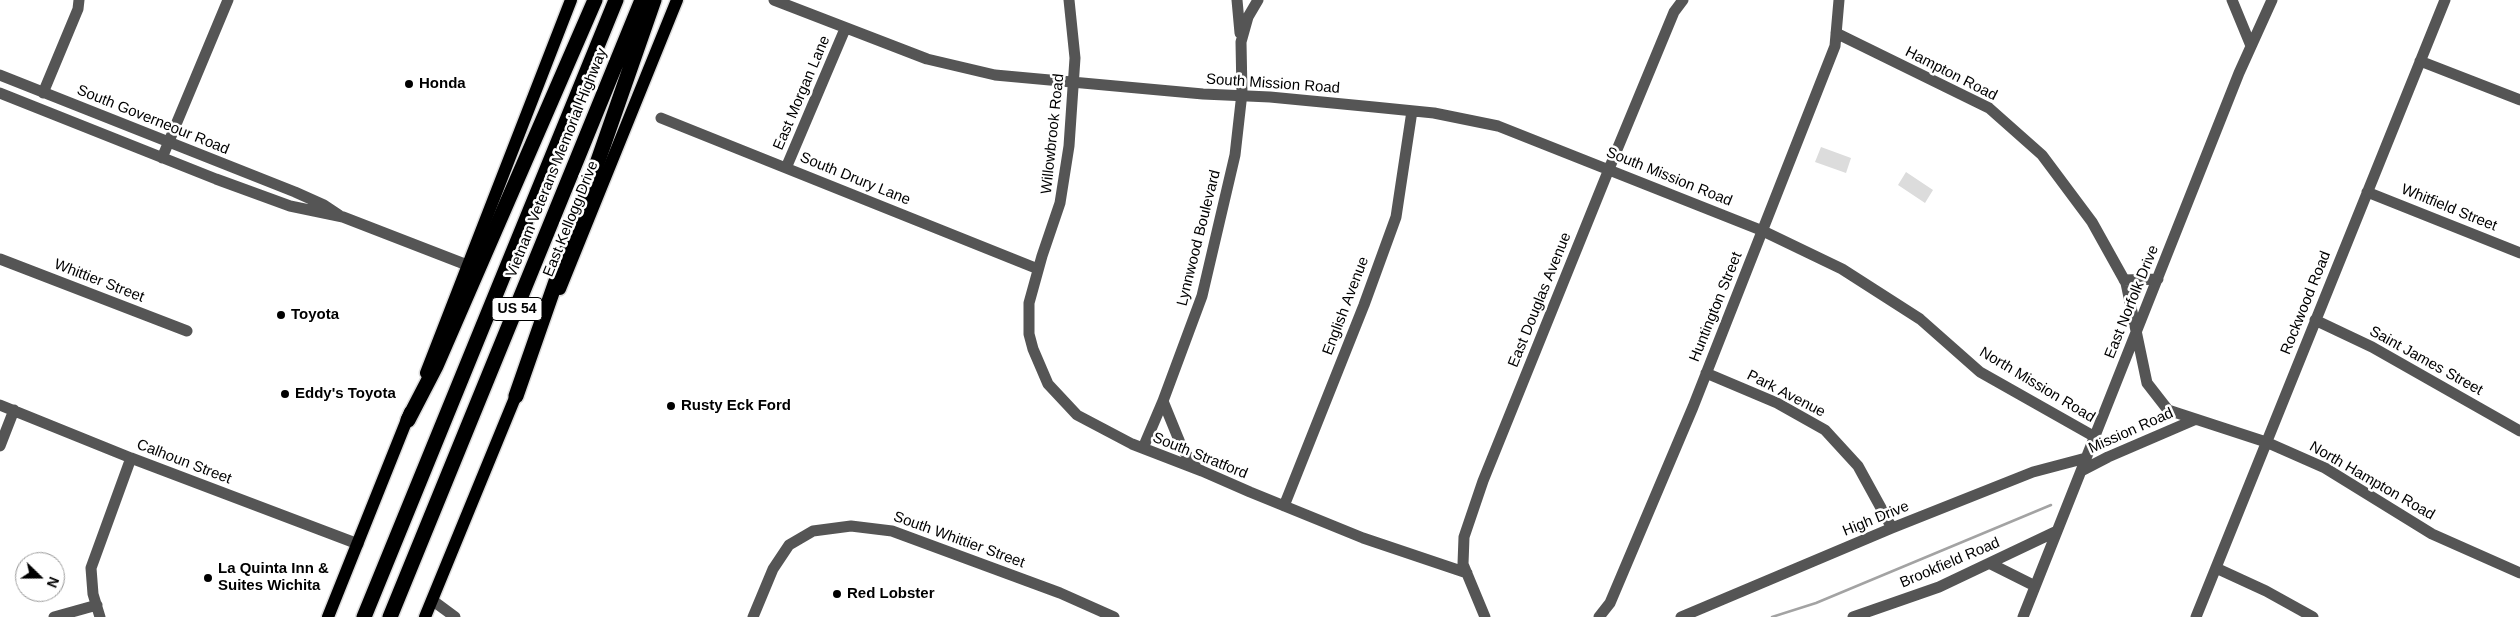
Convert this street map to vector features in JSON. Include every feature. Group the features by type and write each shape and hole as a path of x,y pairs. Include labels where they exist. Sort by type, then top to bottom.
{"highway":[{"path":"408,420 436,366 594,0"},
{"name":"Vietnam Veterans Memorial Highway","path":"364,617 616,0"},
{"name":"Vietnam Veterans Memorial Highway","path":"390,617 642,0"},
{"path":"516,396 654,0"}],"main road":[{"path":"328,617 333,611 571,0"},
{"name":"East Kellogg Drive","path":"425,617 677,0"}],"street":[{"path":"44,93 78,9 79,0"},
{"path":"162,158 228,0"},
{"name":"South Mission Road","path":"774,0 845,29 927,59 985,73 1074,83 1412,111 1498,126 1763,231"},
{"name":"Willowbrook Road","path":"1038,269 1060,204 1070,146 1076,58 1069,0"},
{"path":"1237,0 1240,42"},
{"name":"Lynnwood Boulevard","path":"1143,448 1163,401 1202,296 1235,154 1242,96 1240,42 1248,17 1258,0"},
{"name":"East Douglas Avenue","path":"1485,617 1463,564 1464,537 1483,481 1609,169 1674,12 1683,0"},
{"name":"Huntington Street","path":"1598,617 1610,602 1763,231 1835,46 1839,0"},
{"path":"2232,0 2252,46"},
{"name":"East Norfolk Drive","path":"2022,617 2272,0"},
{"name":"Rockwood Road","path":"2196,617 2444,0"},
{"name":"East Morgan Lane","path":"786,168 845,29"},
{"name":"Hampton Road","path":"1836,33 1988,108 2042,155 2092,222 2124,280"},
{"path":"2420,61 2520,100"},
{"name":"South Governeour Road","path":"0,75 295,192 324,205 343,217"},
{"name":"South Governeour Road","path":"0,93 162,158 290,206 343,217 467,265"},
{"name":"English Avenue","path":"1284,506 1364,305 1396,218 1412,111"},
{"name":"South Drury Lane","path":"661,118 1038,269"},
{"path":"290,206 295,192"},
{"name":"Whitfield Street","path":"2367,192 2520,253"},
{"name":"North Mission Road","path":"1763,231 1842,269 1920,319 1980,372 2095,436"},
{"name":"Whittier Street","path":"0,259 187,331"},
{"name":"South Stratford","path":"1038,269 1029,303 1029,334 1033,349 1048,384 1077,415 1143,448 1202,470 1284,506 1363,538 1467,573"},
{"path":"2124,280 2158,279"},
{"name":"North Hampton Road","path":"2124,280 2147,383 2168,410 2266,442 2324,468 2432,534 2520,573"},
{"name":"Saint James Street","path":"2315,320 2372,347 2520,431"},
{"name":"Park Avenue","path":"1706,373 1776,403 1825,430 1858,466 1892,528"},
{"path":"1163,401 1183,450 1194,465 1202,470"},
{"name":"Calhoun Street","path":"0,405 131,458 358,544"},
{"path":"0,446 14,410"},
{"name":"Mission Road","path":"2081,471 2108,457 2194,420"},
{"path":"100,617 93,594 91,568 131,458"},
{"name":"High Drive","path":"1681,617 1892,528 2033,472 2086,458"},
{"name":"South Whittier Street","path":"753,617 773,569 790,545 813,531 851,526 892,531 1060,593 1114,617"},
{"name":"Brookfield Road","path":"1853,617 1939,587 2057,532"},
{"path":"1991,564 2035,586"},
{"path":"2216,568 2266,591 2313,617"},
{"path":"432,600 455,617"},
{"path":"54,617 97,605"}],"shaded area":[{"path":"1821,147 1851,158 1846,173 1815,162"},
{"path":"1906,172 1933,190 1925,203 1898,185"}],"waterway":[{"path":"1772,617 1816,603 2051,505"}],"place":[{"name":"Honda","path":"409,84"},
{"name":"Toyota","path":"281,315"},
{"name":"Eddy's Toyota","path":"285,394"},
{"name":"Rusty Eck Ford","path":"671,406"},
{"name":"La Quinta Inn & Suites Wichita","path":"208,578"},
{"name":"Red Lobster","path":"837,594"}]}
